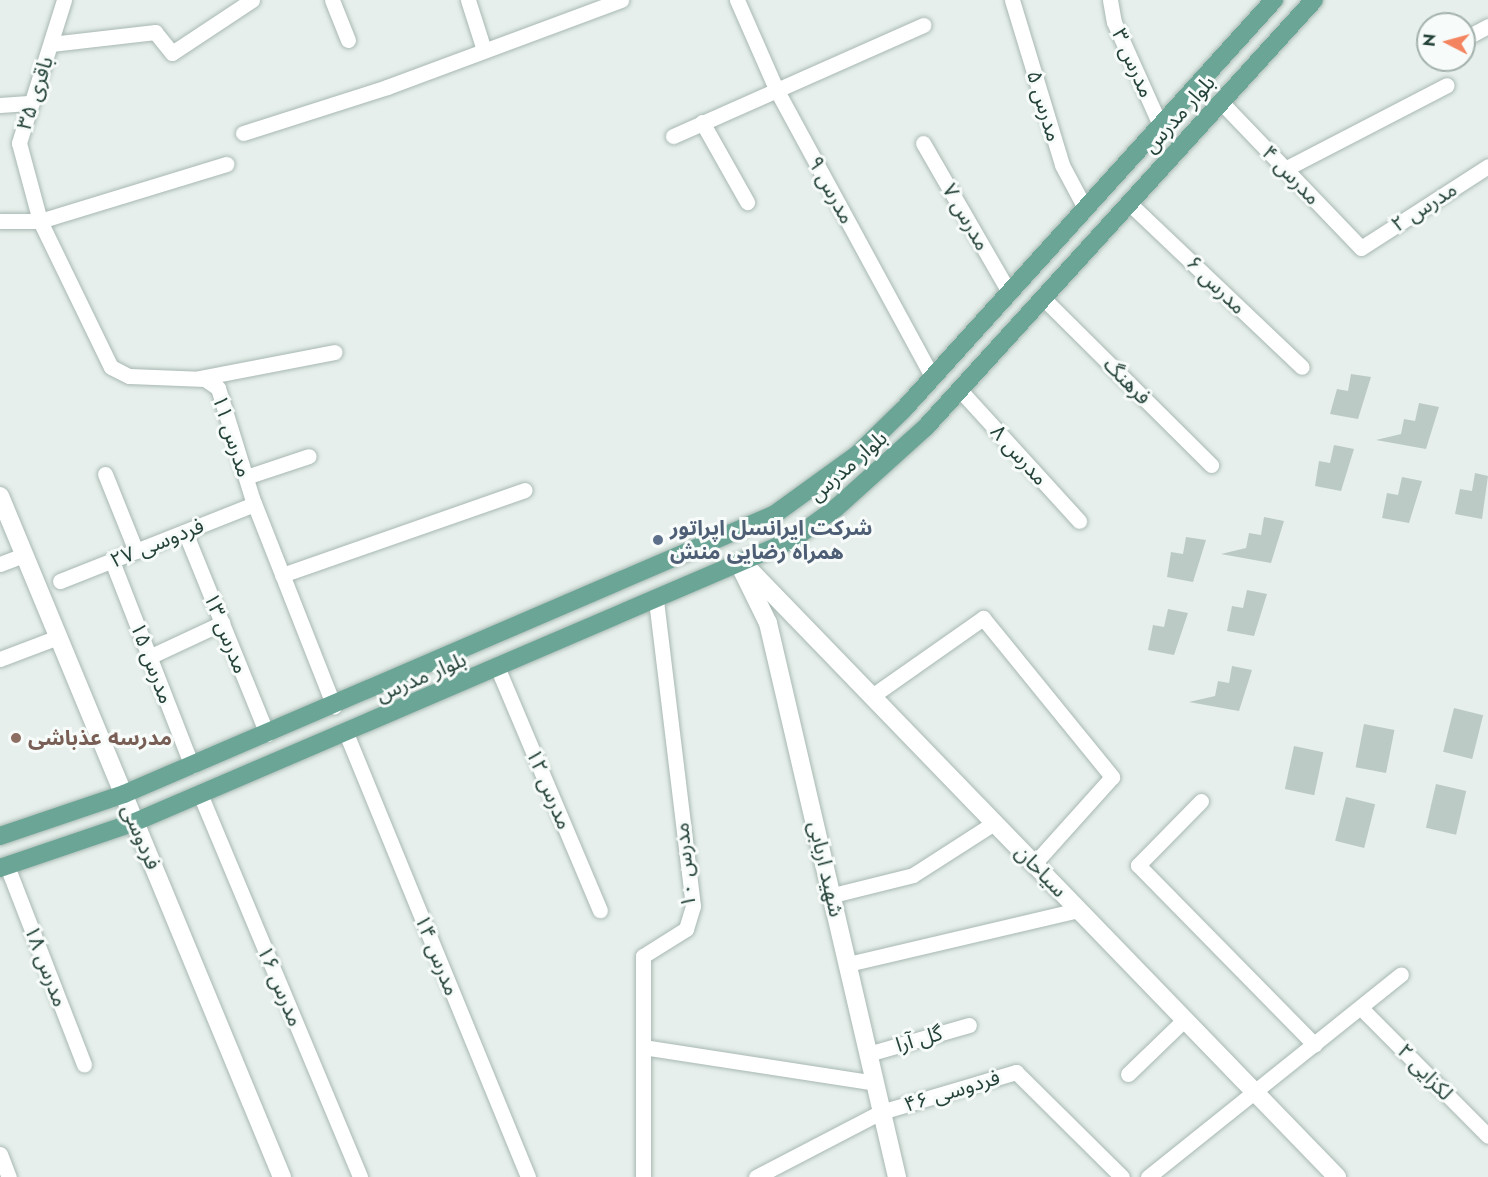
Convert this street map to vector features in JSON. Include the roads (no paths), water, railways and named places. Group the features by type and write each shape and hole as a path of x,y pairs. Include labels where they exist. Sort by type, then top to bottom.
{"main road":[{"name":"بلوار مدرس","path":"0,836 124,794 192,766 775,514 858,454 933,376 1274,0"},
{"path":"1284,0 1300,15"},
{"name":"بلوار مدرس","path":"4,867 135,822 742,565 836,508 960,390 1314,0"}],"street":[{"name":"باقری ۳۵","path":"40,221 19,143 64,0"},
{"path":"51,44 155,32 172,53 252,0"},
{"path":"332,0 348,40"},
{"path":"468,0 484,50"},
{"path":"243,132 484,50 621,0"},
{"name":"مدرس ۹","path":"737,0 776,89 933,376"},
{"name":"مدرس ۵","path":"1012,0 1062,165 1085,208"},
{"name":"مدرس ۳","path":"1110,0 1114,22 1160,125"},
{"path":"673,136 924,25"},
{"path":"1285,169 1448,85"},
{"name":"مدرس ۴","path":"1221,102 1361,248"},
{"path":"0,105 32,103"},
{"path":"702,122 747,202"},
{"name":"مدرس ۷","path":"923,143 1009,292"},
{"path":"0,221 40,221 226,164"},
{"name":"مدرس ۲","path":"1361,248 1488,166"},
{"name":"مدرس ۶","path":"1129,203 1302,367"},
{"name":"مدرس ۱۱","path":"40,221 111,367 129,376 201,378 218,388 254,504 334,706"},
{"name":"فرهنگ","path":"1043,297 1211,465"},
{"path":"201,378 335,352"},
{"name":"مدرس ۸","path":"960,390 1078,521"},
{"path":"246,477 309,456"},
{"path":"105,474 136,551"},
{"path":"282,575 525,490"},
{"name":"فردوسی","path":"0,496 282,1177"},
{"name":"فردوسی ۲۷","path":"60,581 254,504"},
{"name":"مدرس ۱۳","path":"185,532 267,734"},
{"path":"0,564 24,555"},
{"name":"مدرس ۱۵","path":"112,561 192,766"},
{"name":"سیاحان","path":"742,565 777,598 1337,1177"},
{"name":"شهید اربابی","path":"742,565 761,609 832,895 897,1177"},
{"path":"761,609 777,598"},
{"name":"مدرس ۱۰","path":"643,1177 643,956 686,929 693,906 656,602"},
{"path":"872,696 983,618 1112,777 1034,864"},
{"path":"149,657 222,623"},
{"path":"0,659 58,637"},
{"name":"مدرس ۱۲","path":"498,669 600,910"},
{"name":"مدرس ۱۴","path":"346,733 528,1177"},
{"name":"مدرس ۱۶","path":"200,795 360,1177"},
{"path":"1201,801 1138,865 1315,1046"},
{"path":"832,895 913,875 994,823"},
{"name":"مدرس ۱۸","path":"4,867 84,1065"},
{"path":"848,964 1079,910"},
{"path":"1148,1177 1315,1046 1401,974"},
{"name":"لکزایی ۲","path":"1361,1008 1488,1136"},
{"path":"1128,1074 1185,1019"},
{"name":"گل آرا","path":"868,1054 969,1025"},
{"path":"643,1047 874,1083"},
{"name":"فردوسی ۴۶","path":"756,1177 881,1112 1016,1072 1122,1177"},
{"path":"0,1154 9,1177"}],"place":[{"name":"شرکت ایرانسل اپراتور همراه رضایی منش","path":"658,540"},
{"name":"مدرسه عذباشی","path":"16,738"}]}
